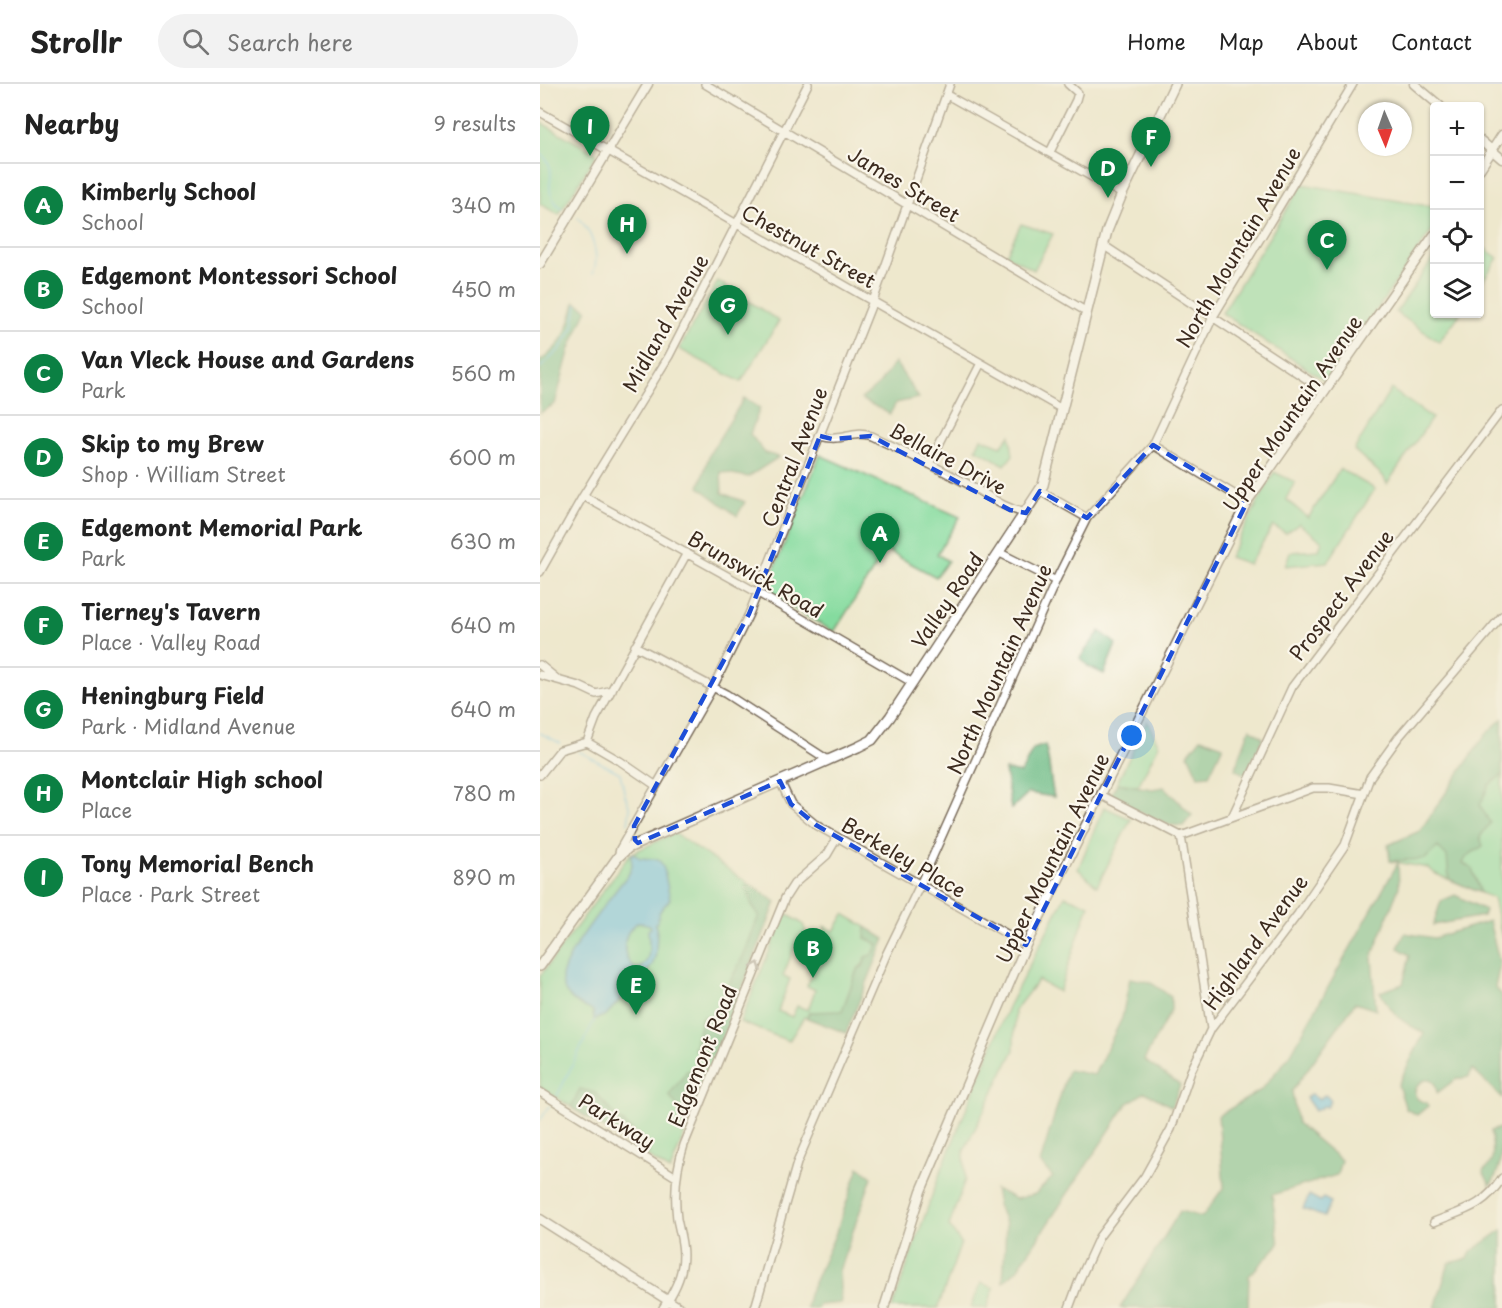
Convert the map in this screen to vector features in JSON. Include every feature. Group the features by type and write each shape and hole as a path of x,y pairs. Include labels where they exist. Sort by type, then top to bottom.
{"main road":[{"name":"Valley Road","path":"540,966 618,857 638,843 872,740 881,730 1040,491 1103,245 1122,194 1175,84"}],"street":[{"path":"540,264 648,84"},
{"name":"James Street","path":"705,84 1087,312"},
{"name":"Midland Avenue","path":"540,572 583,496 669,356 808,84"},
{"name":"Central Avenue","path":"618,857 620,849 655,785 712,687 758,593 873,301 950,84"},
{"path":"1050,152 1078,93 1068,84"},
{"name":"North Mountain Avenue","path":"755,1308 797,1163 886,955 920,885 1056,581 1087,518 1153,445 1213,317 1353,84"},
{"path":"1414,84 1435,102"},
{"path":"947,95 1122,194"},
{"name":"Chestnut Street","path":"540,112 1062,409"},
{"path":"1484,162 1502,135"},
{"path":"1484,144 1502,159"},
{"name":"Upper Mountain Avenue","path":"884,1308 921,1191 1026,945 1246,502 1430,240"},
{"path":"1103,245 1325,391"},
{"path":"929,464 981,363"},
{"name":"Prospect Avenue","path":"1232,816 1292,687 1502,410"},
{"name":"Bellaire Drive","path":"820,436 832,439 861,433 871,436 982,492 1000,505 1026,513"},
{"path":"1153,445 1246,502"},
{"path":"1040,491 1087,518"},
{"name":"Brunswick Road","path":"583,496 758,593 913,684"},
{"path":"587,742 600,711 687,553"},
{"path":"1000,553 1056,581"},
{"name":"Highland Avenue","path":"1069,1308 1099,1237 1115,1212 1145,1176 1171,1129 1191,1071 1211,1029 1298,914 1345,845 1370,777 1398,738 1502,616"},
{"path":"635,646 712,687 828,760"},
{"path":"540,665 556,679"},
{"path":"540,675 586,688 596,694 612,690"},
{"path":"596,694 600,711"},
{"path":"540,774 560,750 587,742 621,761 655,785"},
{"name":"Berkeley Place","path":"780,781 788,800 816,825 1026,945"},
{"path":"1101,795 1181,836 1312,788 1329,788 1364,794"},
{"path":"634,826 633,836 638,843"},
{"path":"1181,836 1211,1029"},
{"name":"Edgemont Road","path":"666,1304 677,1285 682,1265 676,1177 688,1133 785,898 794,884 827,855 837,838"},
{"name":"Parkway","path":"540,1092 676,1177"},
{"path":"1434,1222 1479,1204 1491,1194 1502,1178"},
{"path":"540,1219 666,1304 680,1308"}],"highlighted area":[{"path":"820,436 832,439 871,436 1010,510 1026,513 1040,491 1087,518 1153,445 1247,502 1026,945 816,825 791,804 780,781 638,843 635,840 634,826 749,614"}],"green space":[{"path":"540,122 597,154 559,215 540,204"},
{"path":"1302,184 1430,206 1430,233 1327,382 1222,313"},
{"path":"1021,224 1053,234 1034,270 1006,255"},
{"path":"1484,248 1498,258 1484,279"},
{"path":"1430,263 1430,318 1457,318 1439,342 1396,312"},
{"path":"718,281 779,321 741,382 679,349"},
{"path":"575,302 587,309 570,348 555,404 540,413 540,361 554,349 564,335 571,320"},
{"path":"895,362 919,398 896,403 890,414 861,399 879,384"},
{"path":"1391,389 1432,418 1387,484 1383,476 1354,450"},
{"path":"744,398 760,408 750,434 765,453 779,457 748,477 721,472 722,493 745,502 737,516 699,487 710,453"},
{"path":"1010,435 1013,455 1005,465 976,449 981,438 1001,446"},
{"path":"820,455 960,517 937,554 948,561 936,577 886,550 834,632 765,592"},
{"path":"1340,469 1375,489 1328,562 1285,566 1290,552 1319,550 1322,541 1299,524 1286,533 1273,526 1249,564 1229,557 1274,472 1295,482 1286,499 1308,518"},
{"path":"1100,631 1116,644 1104,674 1089,667 1080,658"},
{"path":"1502,719 1502,938 1493,898 1436,874 1428,868 1390,861 1388,845 1420,831 1486,734"},
{"path":"1502,719 1502,775 1489,785 1480,805 1490,823 1480,837 1483,846 1467,856 1463,863 1472,869 1481,893 1449,879 1447,856 1438,847 1425,859 1390,861 1389,845 1420,831 1486,734"},
{"path":"1147,721 1159,745 1138,786 1117,783"},
{"path":"1250,728 1263,738 1245,775 1235,769"},
{"path":"1201,738 1223,746 1209,775 1198,776 1188,754"},
{"path":"1045,745 1054,797 1028,793 1011,809 1005,770 1021,773 1033,749"},
{"path":"1117,783 1152,789 1164,787 1192,815 1183,826 1169,825 1109,798"},
{"path":"1104,807 1131,819 1097,886 1078,869"},
{"path":"674,833 776,902 670,1171 540,1087 540,976 630,854"},
{"path":"1398,863 1399,887 1372,957 1376,1010 1355,1003 1292,1091 1297,1123 1341,1160 1337,1175 1272,1195 1279,1244 1249,1276 1248,1308 1120,1308 1180,1211 1202,1217 1224,1187 1218,1116 1261,1090 1290,1055"},
{"path":"747,882 776,902 716,1055 694,1050 702,1017 723,1014 725,995 730,981 745,952 759,916 751,904 746,888"},
{"path":"1455,895 1485,910 1483,916 1433,925 1441,901"},
{"path":"1065,896 1089,905 1059,992 1038,980 1015,1010 1014,1050 964,1151 965,1180 949,1226 961,1243 938,1308 892,1308 940,1173 1008,1007"},
{"path":"785,913 803,924 806,932 801,945 796,943 783,976 790,979 778,1011 792,1017 797,1006 808,1010 815,990 807,986 827,937 824,926 834,931 844,914 866,927 866,938 878,944 873,954 857,970 842,1012 809,1012 789,1041 740,1022"},
{"path":"1489,921 1500,964 1495,987 1502,995 1502,1098 1472,1069 1469,1077 1456,1079 1437,1093 1430,1080 1419,1084 1415,1094 1418,1100 1427,1103 1428,1106 1417,1115 1406,1109 1398,1085 1424,1033 1398,1017 1380,992 1403,984 1410,955 1398,948 1405,933 1434,938"},
{"path":"866,927 885,939 846,1033 807,1018 809,1012 842,1011 857,970 863,966 866,957 873,954 878,944 865,938"},
{"path":"1130,978 1150,982 1171,997 1171,1010 1144,1060 1180,1085 1172,1107 1145,1092 1127,1104 1017,1270 1003,1282 1006,1225 998,1205 995,1189 1016,1199 1035,1194 1053,1177 1040,1163 1068,1070 1094,1075 1122,1018"},
{"path":"696,1067 705,1082 686,1130 680,1110 669,1095 687,1071"},
{"path":"580,1089 595,1093 620,1120 647,1143 649,1152 647,1156 571,1107"},
{"path":"1502,1127 1499,1166 1490,1185 1483,1171 1492,1158 1491,1131"},
{"path":"859,1167 872,1177 839,1271 841,1303 806,1308 809,1294 835,1235"},
{"path":"1502,1230 1502,1308 1435,1308 1449,1263 1467,1259 1472,1251"},
{"path":"981,1283 994,1288 987,1308 973,1308 971,1307"}],"water":[{"path":"633,853 640,858 660,861 664,869 670,899 660,911 655,924 656,954 652,966 606,1015 594,1020 593,1011 573,1000 566,992 562,981 563,971 578,942 630,872","holes":["639,922 650,925 648,959 636,969 627,958 626,938 633,926"]},
{"path":"1311,1094 1318,1099 1325,1095 1331,1100 1327,1107 1324,1106 1315,1111 1306,1098"},
{"path":"1309,1195 1320,1201 1323,1198 1331,1202 1324,1217 1303,1209"}],"waterway":[{"path":"540,152 551,170 550,191 555,202 562,209"},
{"path":"578,218 591,236 596,259 593,273"},
{"path":"540,368 560,349 573,327 577,304"},
{"path":"540,733 560,743"},
{"path":"578,751 620,773 630,809 628,823"},
{"path":"557,1096 595,1019"},
{"path":"540,1120 550,1106"}],"place":[{"name":"Tony Memorial Bench","path":"590,156"},
{"name":"Tierney's Tavern","path":"1151,167"},
{"name":"Skip to my Brew","path":"1108,198"},
{"name":"Montclair High school","path":"627,254"},
{"name":"Van Vleck House and Gardens","path":"1327,270"},
{"name":"Heningburg Field","path":"728,335"},
{"name":"Kimberly School","path":"880,563"},
{"name":"Edgemont Montessori School","path":"813,978"},
{"name":"Edgemont Memorial Park","path":"636,1015"}]}
